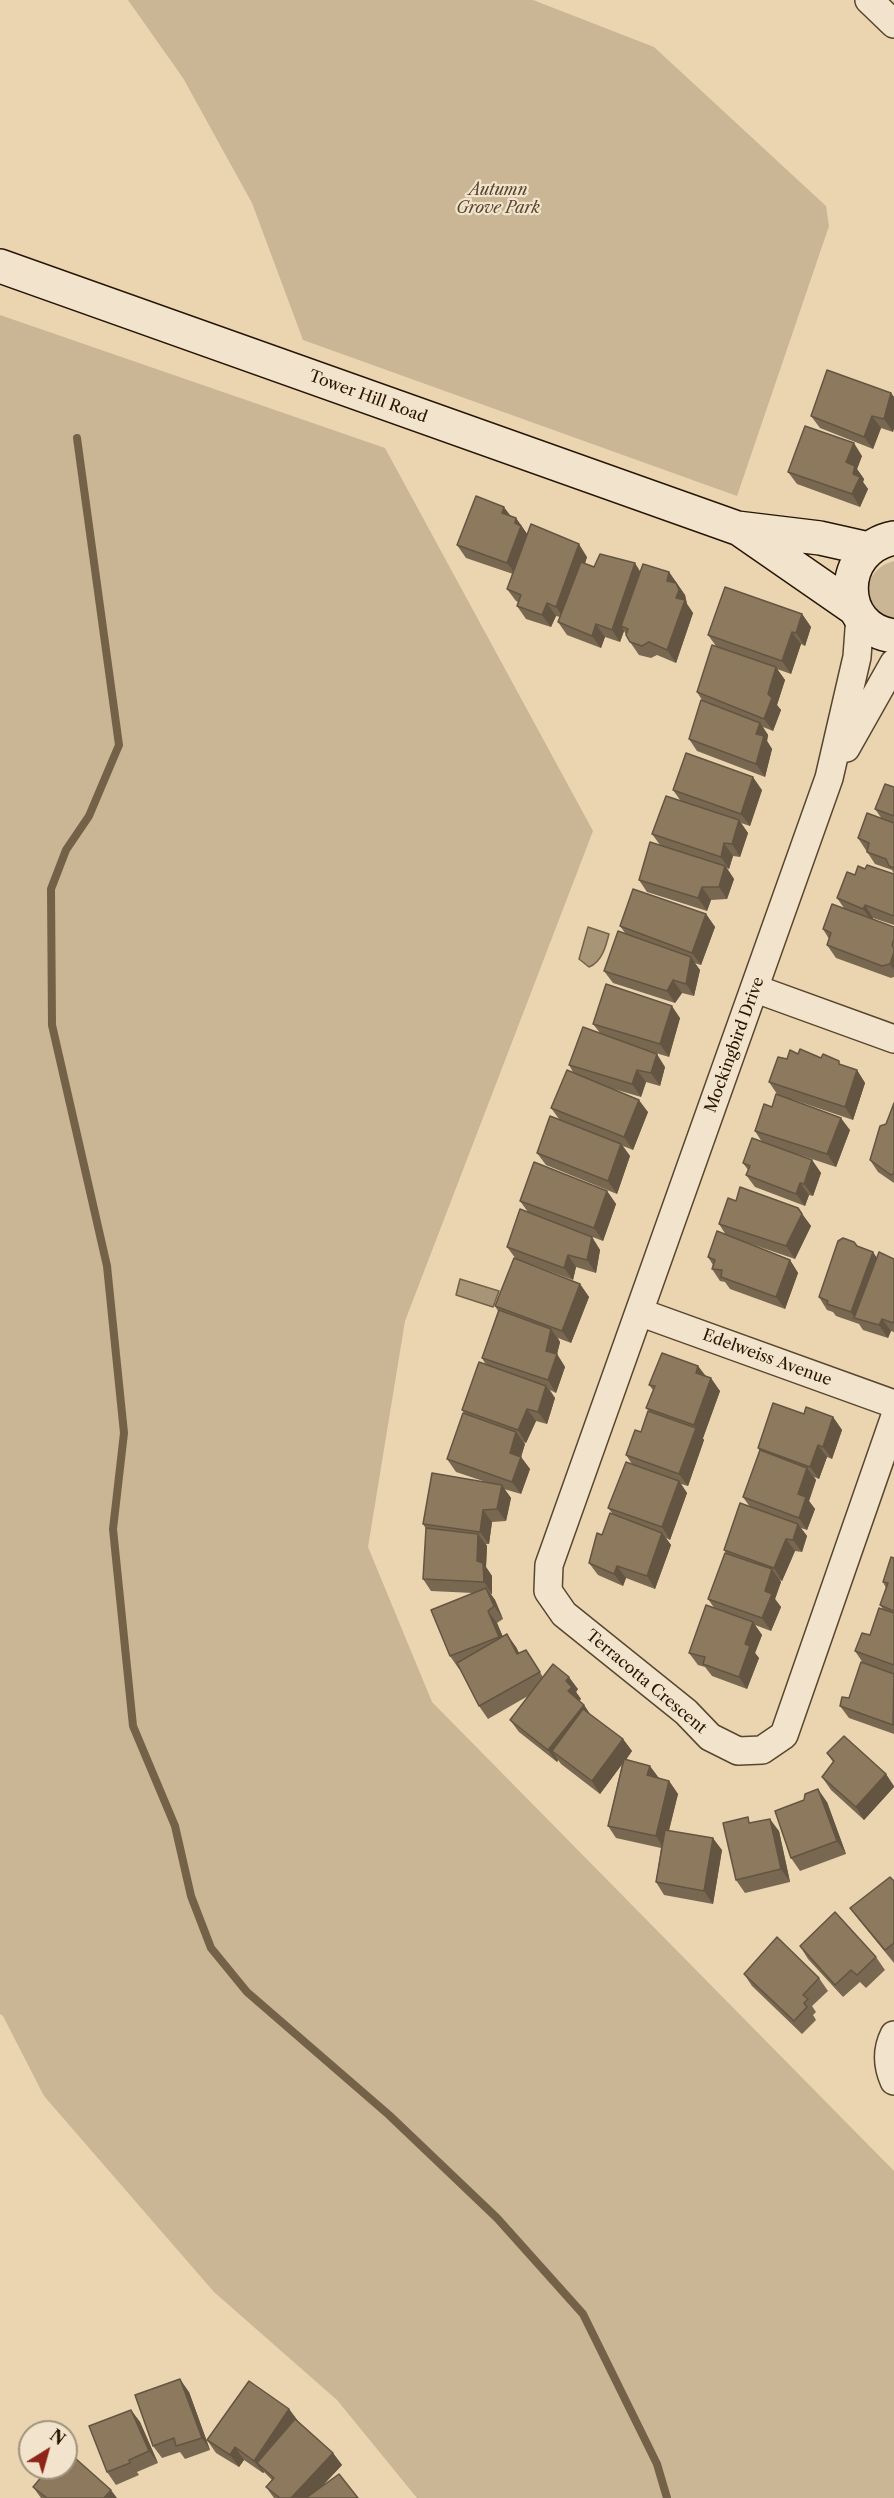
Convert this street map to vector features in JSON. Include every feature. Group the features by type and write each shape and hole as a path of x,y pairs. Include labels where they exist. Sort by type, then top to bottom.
{"street":[{"path":"869,0 894,24"},
{"name":"Tower Hill Road","path":"0,266 737,528 881,544"},
{"name":"Tower Hill Road","path":"737,528 857,612 872,628 894,636"},
{"path":"857,612 851,593 852,576 858,561 881,544"},
{"name":"Mockingbird Drive","path":"639,1312 756,989 829,778 857,657 857,612"},
{"name":"Mockingbird Drive","path":"829,778 894,663"},
{"path":"756,989 894,1039"},
{"name":"Edelweiss Avenue","path":"639,1312 894,1404"},
{"name":"Terracotta Crescent","path":"639,1312 549,1565 548,1591 564,1614 686,1712 710,1737 738,1751 762,1750 784,1735 894,1419"},
{"path":"894,2035 889,2046 888,2067 894,2080"}],"green space":[{"name":"Autumn Grove Park","path":"128,0 533,0 654,47 826,206 829,226 737,496 303,340 252,203 183,78"},
{"path":"0,315 385,448 593,831 405,1321 368,1547 432,1702 894,2171 894,2498 417,2498 337,2400 214,2292 44,2096 0,2014"},
{"path":"894,561 894,619 874,608 868,590 875,573"}],"shaded area":[{"path":"588,927 609,934 600,958 589,967 579,959"},
{"path":"460,1279 499,1291 493,1307 456,1295"}],"building":[{"path":"827,370 891,393 884,419 872,416 864,437 811,416"},
{"path":"805,426 854,443 846,462 855,466 853,474 860,477 852,494 788,472"},
{"path":"476,496 504,507 502,513 516,518 515,523 521,526 507,563 457,545"},
{"path":"531,524 579,544 556,607 547,603 542,615 517,606 521,595 507,589"},
{"path":"600,554 635,563 612,630 596,624 592,636 558,622 581,562 594,567"},
{"path":"643,564 669,572 667,581 676,583 679,590 676,598 685,600 667,650 649,642 642,646 630,642 626,635 628,629 621,626"},
{"path":"725,587 802,614 796,633 792,632 782,661 708,635"},
{"path":"712,645 776,667 768,694 772,698 764,719 697,692"},
{"path":"701,700 760,723 756,734 764,736 756,764 689,739"},
{"path":"686,753 753,777 741,814 673,790"},
{"path":"885,784 894,787 894,816 875,809"},
{"path":"666,796 739,820 732,844 724,843 721,857 652,834"},
{"path":"867,813 894,823 894,868 889,866 886,859 867,852 869,843 858,838"},
{"path":"650,842 725,866 719,887 702,887 698,898 639,880"},
{"path":"867,865 894,874 894,916 865,905 863,909 837,898 847,872 855,875 858,866 865,869"},
{"path":"633,889 706,914 692,953 620,926"},
{"path":"832,904 894,927 892,945 894,952 890,964 882,966 827,945 831,933 823,929"},
{"path":"618,931 691,957 686,984 673,980 667,991 604,971"},
{"path":"606,984 672,1006 660,1044 593,1024"},
{"path":"583,1027 657,1054 651,1073 637,1070 632,1084 569,1065"},
{"path":"800,1049 821,1058 823,1054 839,1061 839,1064 857,1070 845,1107 769,1082 778,1057 787,1059 790,1050 798,1054"},
{"path":"567,1070 639,1100 624,1137 551,1108"},
{"path":"776,1094 841,1118 827,1154 755,1131 764,1104 772,1107"},
{"path":"894,1103 894,1173 891,1175 870,1160 880,1126 886,1124"},
{"path":"550,1116 621,1144 608,1181 537,1153"},
{"path":"752,1138 812,1160 804,1184 800,1183 796,1194 746,1175 750,1166 743,1163"},
{"path":"534,1162 607,1191 594,1228 520,1201"},
{"path":"740,1187 798,1208 802,1214 786,1246 719,1224 728,1198 736,1201"},
{"path":"520,1209 592,1237 587,1260 568,1255 564,1268 507,1247"},
{"path":"717,1231 790,1260 776,1297 721,1277 722,1270 712,1269 715,1260 708,1257"},
{"path":"843,1238 873,1252 851,1312 827,1304 828,1301 819,1297 838,1241"},
{"path":"879,1252 894,1259 894,1321 893,1323 882,1319 879,1325 854,1318"},
{"path":"514,1258 580,1284 562,1331 495,1306"},
{"path":"499,1310 551,1329 546,1351 557,1354 548,1380 482,1358"},
{"path":"662,1353 698,1366 696,1373 711,1378 694,1425 646,1408 655,1386 649,1385"},
{"path":"479,1362 546,1386 538,1412 527,1409 518,1430 462,1410"},
{"path":"773,1403 804,1414 806,1407 833,1417 823,1447 818,1445 810,1467 758,1448"},
{"path":"648,1411 696,1428 679,1474 626,1455 635,1430 641,1432"},
{"path":"463,1413 516,1432 510,1453 521,1457 512,1482 447,1459"},
{"path":"760,1450 807,1468 798,1494 806,1497 799,1518 743,1497"},
{"path":"626,1462 679,1481 662,1527 608,1508"},
{"path":"432,1473 502,1485 497,1509 483,1510 480,1532 423,1524"},
{"path":"740,1503 798,1524 793,1540 786,1539 774,1568 724,1550"},
{"path":"610,1513 662,1533 647,1576 617,1566 614,1574 589,1563 597,1533 602,1535"},
{"path":"426,1528 478,1534 477,1561 483,1563 484,1582 423,1579"},
{"path":"725,1553 772,1569 765,1591 772,1594 762,1618 708,1599"},
{"path":"891,1557 894,1558 894,1611 880,1605 888,1583 883,1582"},
{"path":"486,1588 494,1606 488,1611 499,1637 450,1656 431,1610"},
{"path":"706,1605 753,1622 745,1644 750,1646 739,1677 703,1664 705,1657 689,1653"},
{"path":"879,1608 894,1613 894,1665 855,1651 862,1633 870,1635"},
{"path":"507,1634 517,1654 526,1650 540,1672 479,1706 457,1663"},
{"path":"861,1662 894,1674 893,1725 840,1706 842,1697 849,1698"},
{"path":"553,1664 569,1677 566,1681 572,1687 568,1691 584,1705 548,1750 510,1720"},
{"path":"583,1709 623,1739 592,1781 552,1751"},
{"path":"844,1736 886,1774 856,1807 822,1777 834,1761 827,1753"},
{"path":"624,1759 650,1766 647,1775 669,1781 656,1836 608,1826"},
{"path":"818,1789 837,1841 791,1858 775,1811 804,1800 805,1794"},
{"path":"748,1817 749,1823 770,1819 781,1869 736,1880 723,1823"},
{"path":"665,1830 713,1838 704,1891 656,1882"},
{"path":"890,1877 894,1881 894,1943 885,1950 850,1908"},
{"path":"835,1912 876,1957 857,1975 851,1970 835,1985 800,1946"},
{"path":"777,1937 819,1978 803,1995 808,1999 804,2003 807,2007 794,2021 744,1974"},
{"path":"180,2379 202,2438 176,2446 174,2438 153,2446 135,2395"},
{"path":"249,2381 289,2409 254,2461 235,2447 230,2455 207,2440"},
{"path":"131,2410 149,2451 129,2460 130,2463 107,2472 89,2426"},
{"path":"295,2419 333,2453 291,2498 280,2498 266,2487 274,2478 257,2463"},
{"path":"78,2461 111,2490 104,2498 47,2498 33,2487 39,2480 78,2480"},
{"path":"339,2474 358,2498 306,2498"}],"waterway":[{"path":"77,438 119,745 89,816 66,850 51,889 52,1025 107,1266 124,1433 113,1529 133,1726 175,1826 191,1896 211,1948 247,1992 389,2115 497,2218 583,2314 657,2464 667,2498"}]}
